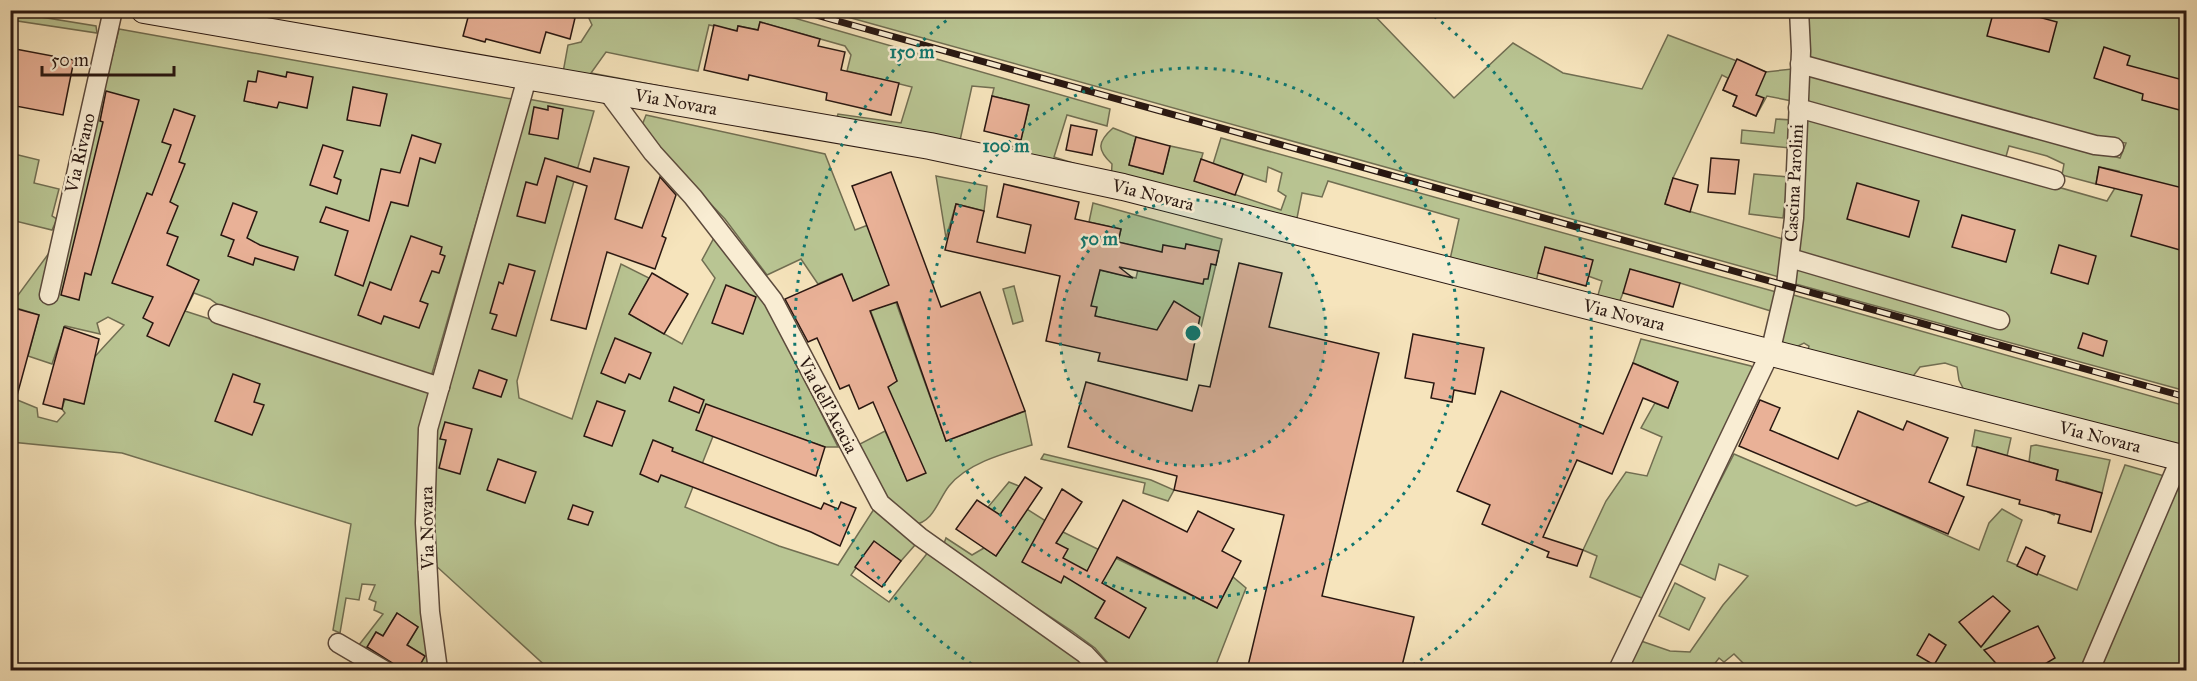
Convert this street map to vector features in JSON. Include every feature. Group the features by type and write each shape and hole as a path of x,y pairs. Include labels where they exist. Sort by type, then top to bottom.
{"main road":[{"name":"Via Novara","path":"144,10 930,146 1123,187 2184,458"}],"street":[{"name":"Via Rivano","path":"48,295 113,10"},
{"name":"Cascina Parolini","path":"1770,353 1790,258 1800,64 1799,10"},
{"path":"1800,64 2095,146 2114,147"},
{"name":"Via Novara","path":"438,670 430,612 425,523 428,429 527,78"},
{"name":"Via dell'Acacia","path":"606,90 653,153 700,207 773,300 880,503 920,537 1085,654 1100,670"},
{"path":"1798,108 2055,180"},
{"path":"1790,258 2000,320"},
{"path":"218,314 440,387"},
{"path":"1618,670 1770,353"},
{"path":"2090,670 2184,458"},
{"path":"338,644 384,670"}],"green space":[{"path":"581,11 770,11 1110,109 1107,126 1067,115 1054,157 1101,172 995,154 995,144 1019,147 1029,105 992,96 994,88 972,86 959,145 836,120 838,114 901,123 912,87 847,71 851,55 845,46 760,22 758,30 738,26 737,31 709,25 698,71 606,52 591,73 671,88 671,97 562,78 568,45 581,42 592,25 587,14"},
{"path":"826,11 1370,11 1454,98 1513,43 1563,73 1642,89 1668,35 1766,72 1792,69 1792,101 1767,96 1756,116 1733,106 1737,96 1723,90 1728,78 1722,75 1673,178 1665,204 1786,240 1783,278"},
{"path":"1805,11 2186,11 2186,391 1792,283 1805,115 2107,201 2115,188 2119,171 2099,167 2096,184 2062,175 2064,164 2047,156 2009,146 2005,160 1805,104 1807,72 2120,158 2126,143 2096,138 1806,61"},
{"path":"10,12 96,26 97,33 11,20"},
{"path":"119,29 512,99 431,377 228,312 210,299 194,293 185,311 432,391 434,670 417,670 425,656 407,645 418,627 397,613 383,636 376,632 367,648 359,645 383,614 374,610 376,602 369,599 375,585 362,584 359,600 346,598 340,633 333,630 351,524 122,453 11,442 10,397 37,408 38,417 57,422 65,413 62,409 66,398 79,376 124,325 108,317 97,323 100,334 65,326 52,364 28,356 39,315 10,306 52,249 40,299 51,303"},
{"path":"528,99 594,111 517,381 519,398 572,419 621,264 649,278 629,314 682,344 715,278 702,260 715,236 768,306 838,447 825,447 723,411 685,507 779,546 838,565 874,509 915,545 901,561 874,542 851,575 889,602 929,551 1092,670 550,670 434,564 433,431"},
{"path":"646,115 825,154 855,230 868,225 946,441 1025,411 1032,445 987,460 966,471 949,486 931,515 920,523 913,525 883,501 856,446 885,431 907,480 888,387 897,381 865,296 853,301 841,274 818,284 801,259 767,275 725,219 647,137 641,128"},
{"path":"1776,119 1792,120 1790,148 1741,143 1742,130 1774,133"},
{"path":"1113,128 1136,137 1129,165 1163,174 1170,146 1203,153 1195,181 1281,210 1286,196 1278,191 1282,173 1268,167 1266,182 1213,164 1221,138 1780,293 1774,312 1680,283 1623,293 1619,303 1598,295 1602,281 1588,276 1538,273 1535,287 1449,264 1459,219 1328,181 1322,197 1302,193 1297,218 1245,206 1111,182 1112,164 1101,146 1104,138"},
{"path":"10,153 39,160 34,183 59,189 52,216 57,219 52,230 11,220"},
{"path":"1754,174 1788,177 1783,218 1749,214"},
{"path":"936,176 987,186 984,211 956,204 946,238"},
{"path":"1093,203 1222,239 1198,340 1095,316 1084,304 1096,284 1100,270 1136,278 1143,248 1118,242 1121,229 1089,222"},
{"path":"1014,286 1023,321 1013,324 1003,289"},
{"path":"1790,294 2186,406 2186,456 1967,396 1959,380 1957,367 1945,363 1920,367 1908,383 1806,357 1809,346 1804,343 1794,348 1780,342"},
{"path":"1641,339 1751,366 1755,370 1644,599 1590,577 1597,556 1583,550 1606,501 1626,472 1647,476 1662,437 1641,428 1655,403 1668,408 1678,382 1633,363"},
{"path":"1975,430 2011,438 2007,456 1972,446"},
{"path":"2036,445 2110,460 2102,493 2066,482 2054,515 2048,512 2058,470 2029,462 2031,446"},
{"path":"1044,454 1151,480 1174,490 1168,501 1143,493 1145,483 1041,459"},
{"path":"1734,454 1856,506 1870,501 1979,550 1989,523 2002,509 2022,520 2007,561 2077,590 2125,465 2186,482 2186,630 2184,640 2186,641 2186,670 1750,670 1734,654 1724,662 1719,658 1710,670 1628,670 1641,641 1670,651 1690,652 1723,605 1748,576 1719,564 1715,580 1678,563"},
{"path":"1009,482 1019,486 1011,499 1063,532 1217,608 1233,577 1246,588 1214,670 1114,670 1095,648 1072,631 943,546 946,538 972,555 984,548 996,556 1016,526 988,507"},
{"path":"1675,583 1705,598 1689,630 1659,616"}],"building":[{"path":"470,10 529,10 549,16 550,11 575,18 570,39 546,32 540,53 486,39 485,42 463,36"},
{"path":"1994,10 2013,10 2057,22 2049,52 1987,36"},
{"path":"760,22 820,39 818,46 845,52 841,70 899,83 891,115 826,100 827,93 749,75 748,80 704,70 714,25 737,31 738,26 758,30"},
{"path":"2104,47 2130,56 2127,65 2187,81 2187,112 2142,100 2143,94 2094,78"},
{"path":"10,48 74,60 63,115 10,105"},
{"path":"1737,59 1766,72 1756,95 1764,98 1756,116 1733,106 1737,96 1723,90"},
{"path":"258,71 286,77 287,72 313,77 307,108 279,102 277,108 244,101 248,81 256,82"},
{"path":"353,87 387,94 380,126 347,120"},
{"path":"106,91 139,100 91,275 85,273 79,300 61,295 103,122 100,121"},
{"path":"992,96 1029,105 1021,140 984,131"},
{"path":"548,106 563,109 558,139 529,134 534,107 548,110"},
{"path":"174,109 195,116 179,162 185,164 170,202 178,206 167,233 178,237 167,265 199,280 169,346 147,336 153,323 143,318 153,297 112,283 147,193 152,195 171,145 162,142"},
{"path":"1071,125 1097,130 1092,155 1066,150"},
{"path":"412,135 441,144 435,163 420,158 408,206 391,202 363,286 335,275 348,231 320,222 326,207 369,221 381,169 400,173"},
{"path":"1136,137 1170,146 1163,174 1129,165"},
{"path":"323,145 343,151 334,177 341,180 337,194 310,185"},
{"path":"545,158 590,172 594,158 629,167 615,219 642,228 660,177 676,195 662,236 666,238 655,269 607,252 586,329 551,320 587,186 557,176 545,223 517,216 526,182 537,185"},
{"path":"1711,158 1739,160 1735,194 1708,192"},
{"path":"1201,159 1243,174 1235,195 1194,181"},
{"path":"2099,167 2187,189 2187,252 2131,236 2142,195 2096,184"},
{"path":"891,172 941,307 980,292 1025,411 946,441 897,302 870,311 897,381 888,387 926,473 907,481 873,402 859,409 849,385 840,389 817,338 808,342 785,299 842,274 853,301 889,285 852,186"},
{"path":"1673,178 1698,185 1690,212 1665,204"},
{"path":"1857,183 1919,201 1909,237 1847,219"},
{"path":"1004,184 1079,202 1075,219 1121,229 1118,242 1162,252 1163,245 1185,249 1186,244 1219,251 1216,265 1211,264 1208,279 1204,279 1203,284 1119,267 1133,278 1100,270 1091,306 1097,307 1095,316 1157,330 1174,301 1200,317 1187,380 1098,361 1100,353 1046,341 1060,276 945,250 956,204 984,211 977,242 1025,253 1031,225 997,217"},
{"path":"233,203 257,212 247,238 260,245 298,257 294,270 255,258 253,265 228,256 234,240 221,235"},
{"path":"1962,215 2015,230 2006,262 1952,247"},
{"path":"411,236 442,247 440,254 445,256 439,273 432,271 420,301 428,304 419,328 384,316 381,324 358,315 370,282 391,290"},
{"path":"2059,245 2096,256 2088,284 2051,273"},
{"path":"1545,247 1593,260 1586,286 1538,273"},
{"path":"1239,263 1282,273 1269,327 1379,353 1322,596 1414,617 1401,670 1382,666 1381,670 1247,670 1284,515 1174,490 1177,476 1068,447 1086,382 1192,411 1199,385 1210,387"},
{"path":"509,264 535,271 516,336 492,329 497,315 490,313 499,282 503,284"},
{"path":"1630,269 1680,283 1673,307 1623,293"},
{"path":"652,273 688,294 664,334 629,314"},
{"path":"726,285 756,297 743,334 712,323"},
{"path":"14,308 39,315 15,403 10,403 10,322"},
{"path":"64,327 99,339 84,404 64,399 62,409 43,404"},
{"path":"2083,333 2107,341 2103,356 2078,348"},
{"path":"1413,334 1484,348 1475,394 1454,390 1452,402 1431,398 1434,383 1405,378"},
{"path":"615,338 651,353 640,379 629,374 625,383 601,373"},
{"path":"1633,363 1678,382 1668,408 1643,398 1612,474 1577,460 1543,537 1583,550 1577,566 1547,557 1549,552 1482,524 1490,505 1457,491 1501,391 1603,434"},
{"path":"479,370 507,380 501,397 473,388"},
{"path":"233,374 260,384 254,402 264,405 252,435 215,421"},
{"path":"674,387 704,400 699,413 669,401"},
{"path":"1760,400 1780,408 1770,430 1838,459 1858,411 1903,430 1907,421 1948,438 1929,482 1964,497 1948,534 1739,446"},
{"path":"597,401 625,411 612,446 584,436"},
{"path":"706,404 825,447 816,476 696,430"},
{"path":"445,422 472,429 460,474 439,468 446,440 440,439"},
{"path":"653,440 673,448 672,451 821,509 824,503 838,509 841,502 856,508 840,546 811,532 661,475 658,482 640,474"},
{"path":"1977,447 2058,470 2056,480 2102,493 2091,532 2058,523 2060,515 2019,504 2020,500 1967,485"},
{"path":"498,459 536,472 525,503 487,490"},
{"path":"1025,477 1042,488 996,556 956,529 977,500 1000,515"},
{"path":"1062,489 1082,502 1056,543 1068,549 1063,558 1087,571 1123,500 1187,532 1198,511 1234,529 1222,551 1241,561 1217,608 1117,557 1102,583 1146,608 1129,638 1095,618 1105,601 1064,576 1061,583 1022,562"},
{"path":"573,505 593,512 588,525 568,519"},
{"path":"874,541 901,561 882,587 855,567"},
{"path":"2026,547 2045,556 2037,575 2017,566"},
{"path":"1993,596 2010,611 1981,647 1959,622"},
{"path":"397,613 418,627 407,645 425,656 417,670 403,670 367,647 376,632 383,636"},
{"path":"2038,626 2055,658 2035,670 2002,670 1984,650"},
{"path":"1929,634 1946,645 1934,665 1917,655"}],"railway":[{"path":"798,10 2186,397"}]}
